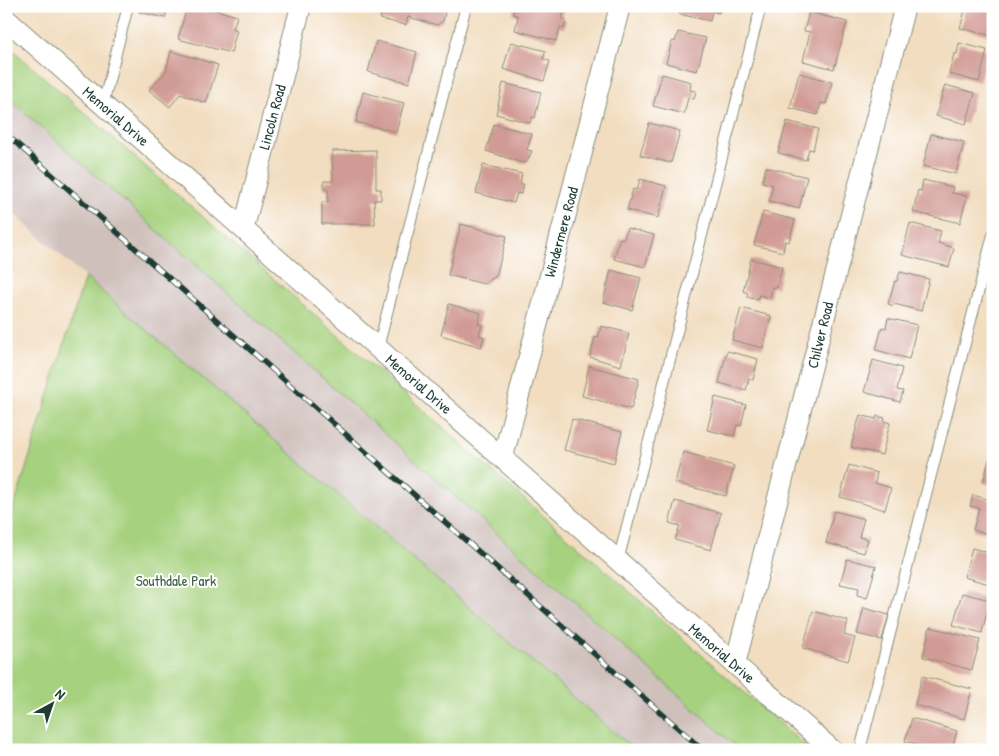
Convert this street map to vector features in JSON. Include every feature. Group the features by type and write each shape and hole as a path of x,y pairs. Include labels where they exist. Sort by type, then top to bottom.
{"street":[{"name":"Lincoln Road","path":"244,228 301,6"},
{"name":"Windermere Road","path":"503,457 620,6"},
{"name":"Chilver Road","path":"735,664 905,6"},
{"name":"Memorial Drive","path":"6,19 832,750"}],"lane":[{"path":"103,104 128,6"},
{"path":"378,348 466,6"},
{"path":"618,560 761,6"},
{"path":"860,750 993,235"}],"shaded area":[{"path":"6,96 740,750 635,750 6,207"}],"green space":[{"path":"6,44 810,750 740,750 6,96"},
{"name":"Southdale Park","path":"85,277 635,750 6,750 6,533"}],"building":[{"path":"140,6 169,6 165,18 139,12"},
{"path":"187,6 201,6 237,16 233,29 237,30 231,53 178,39"},
{"path":"383,6 445,6 446,8 443,21 437,25 408,17 406,25 380,19"},
{"path":"515,6 565,7 562,19 566,20 564,29 560,27 556,41 515,30 518,16 513,14"},
{"path":"675,6 721,6 719,13 712,11 710,21 679,14 680,8"},
{"path":"969,6 993,6 992,36 960,28 966,7 969,8"},
{"path":"809,12 847,22 834,69 803,61 810,32 804,31"},
{"path":"678,32 706,38 697,71 666,63 672,41 675,42"},
{"path":"376,41 417,52 409,83 368,72"},
{"path":"511,42 546,51 543,59 550,61 544,81 503,69"},
{"path":"959,43 987,50 979,82 949,74"},
{"path":"171,51 218,65 206,103 180,94 170,107 149,90 166,71"},
{"path":"799,73 832,82 826,104 821,103 818,115 790,108"},
{"path":"662,74 691,82 690,90 696,91 694,99 688,98 684,114 653,106"},
{"path":"503,83 541,92 535,118 532,117 530,123 496,114"},
{"path":"945,85 975,93 966,124 936,116"},
{"path":"363,92 404,103 396,132 356,122"},
{"path":"787,121 818,129 813,150 809,149 806,160 778,153"},
{"path":"649,123 680,131 671,163 640,155"},
{"path":"494,124 532,134 527,150 532,151 527,162 523,163 486,151"},
{"path":"931,134 964,142 956,174 923,166"},
{"path":"376,150 376,189 381,189 381,200 374,200 375,224 322,224 322,202 328,202 328,189 324,189 324,181 333,181 332,151"},
{"path":"483,165 522,174 520,184 524,185 521,194 517,193 514,203 476,193"},
{"path":"766,167 807,177 799,209 769,201 773,185 762,182"},
{"path":"640,179 666,186 658,218 627,210 633,189 637,190"},
{"path":"923,180 953,187 952,193 967,196 960,223 913,212 918,190 921,191"},
{"path":"763,212 795,220 789,242 785,241 783,252 754,245"},
{"path":"910,223 941,231 938,243 954,248 949,267 902,255"},
{"path":"461,224 507,236 496,276 484,284 448,275"},
{"path":"627,228 654,235 645,267 614,259 620,238 624,239"},
{"path":"751,259 782,267 777,288 772,287 770,298 759,295 758,300 747,297 748,293 743,291"},
{"path":"611,270 641,278 632,310 603,302"},
{"path":"900,272 929,279 921,311 888,304 895,281 897,281"},
{"path":"449,304 481,313 478,324 482,325 479,335 484,337 481,347 441,335"},
{"path":"741,308 771,316 763,348 732,340"},
{"path":"888,318 917,325 909,359 876,350 882,327 886,328"},
{"path":"601,326 629,333 621,366 590,357 595,337 598,338"},
{"path":"727,351 758,359 753,380 749,379 746,390 719,383"},
{"path":"873,360 902,368 897,390 903,391 900,402 864,392"},
{"path":"589,366 639,379 631,409 582,396"},
{"path":"715,397 746,405 741,426 737,425 734,436 707,430"},
{"path":"860,415 876,419 877,416 885,418 884,421 890,423 882,455 851,447"},
{"path":"572,419 622,432 614,463 564,450"},
{"path":"683,452 734,466 726,496 675,483"},
{"path":"991,453 993,453 993,485 983,482"},
{"path":"849,465 877,473 875,483 891,488 885,510 840,497"},
{"path":"973,495 993,501 993,535 973,530 979,508 970,506"},
{"path":"675,501 721,513 711,550 675,540 680,526 669,523"},
{"path":"834,511 864,519 859,537 868,539 864,553 826,543"},
{"path":"972,548 993,554 993,585 964,577"},
{"path":"847,559 876,566 867,598 857,595 859,588 840,584"},
{"path":"962,593 990,600 982,633 953,625"},
{"path":"864,608 889,615 882,640 857,634"},
{"path":"813,611 848,621 844,635 855,638 848,661 803,648"},
{"path":"930,627 980,640 972,670 923,657"},
{"path":"922,676 972,689 964,719 915,705"},
{"path":"912,718 957,731 952,750 915,750 916,744 905,741"}],"railway":[{"path":"6,134 703,750"}]}
